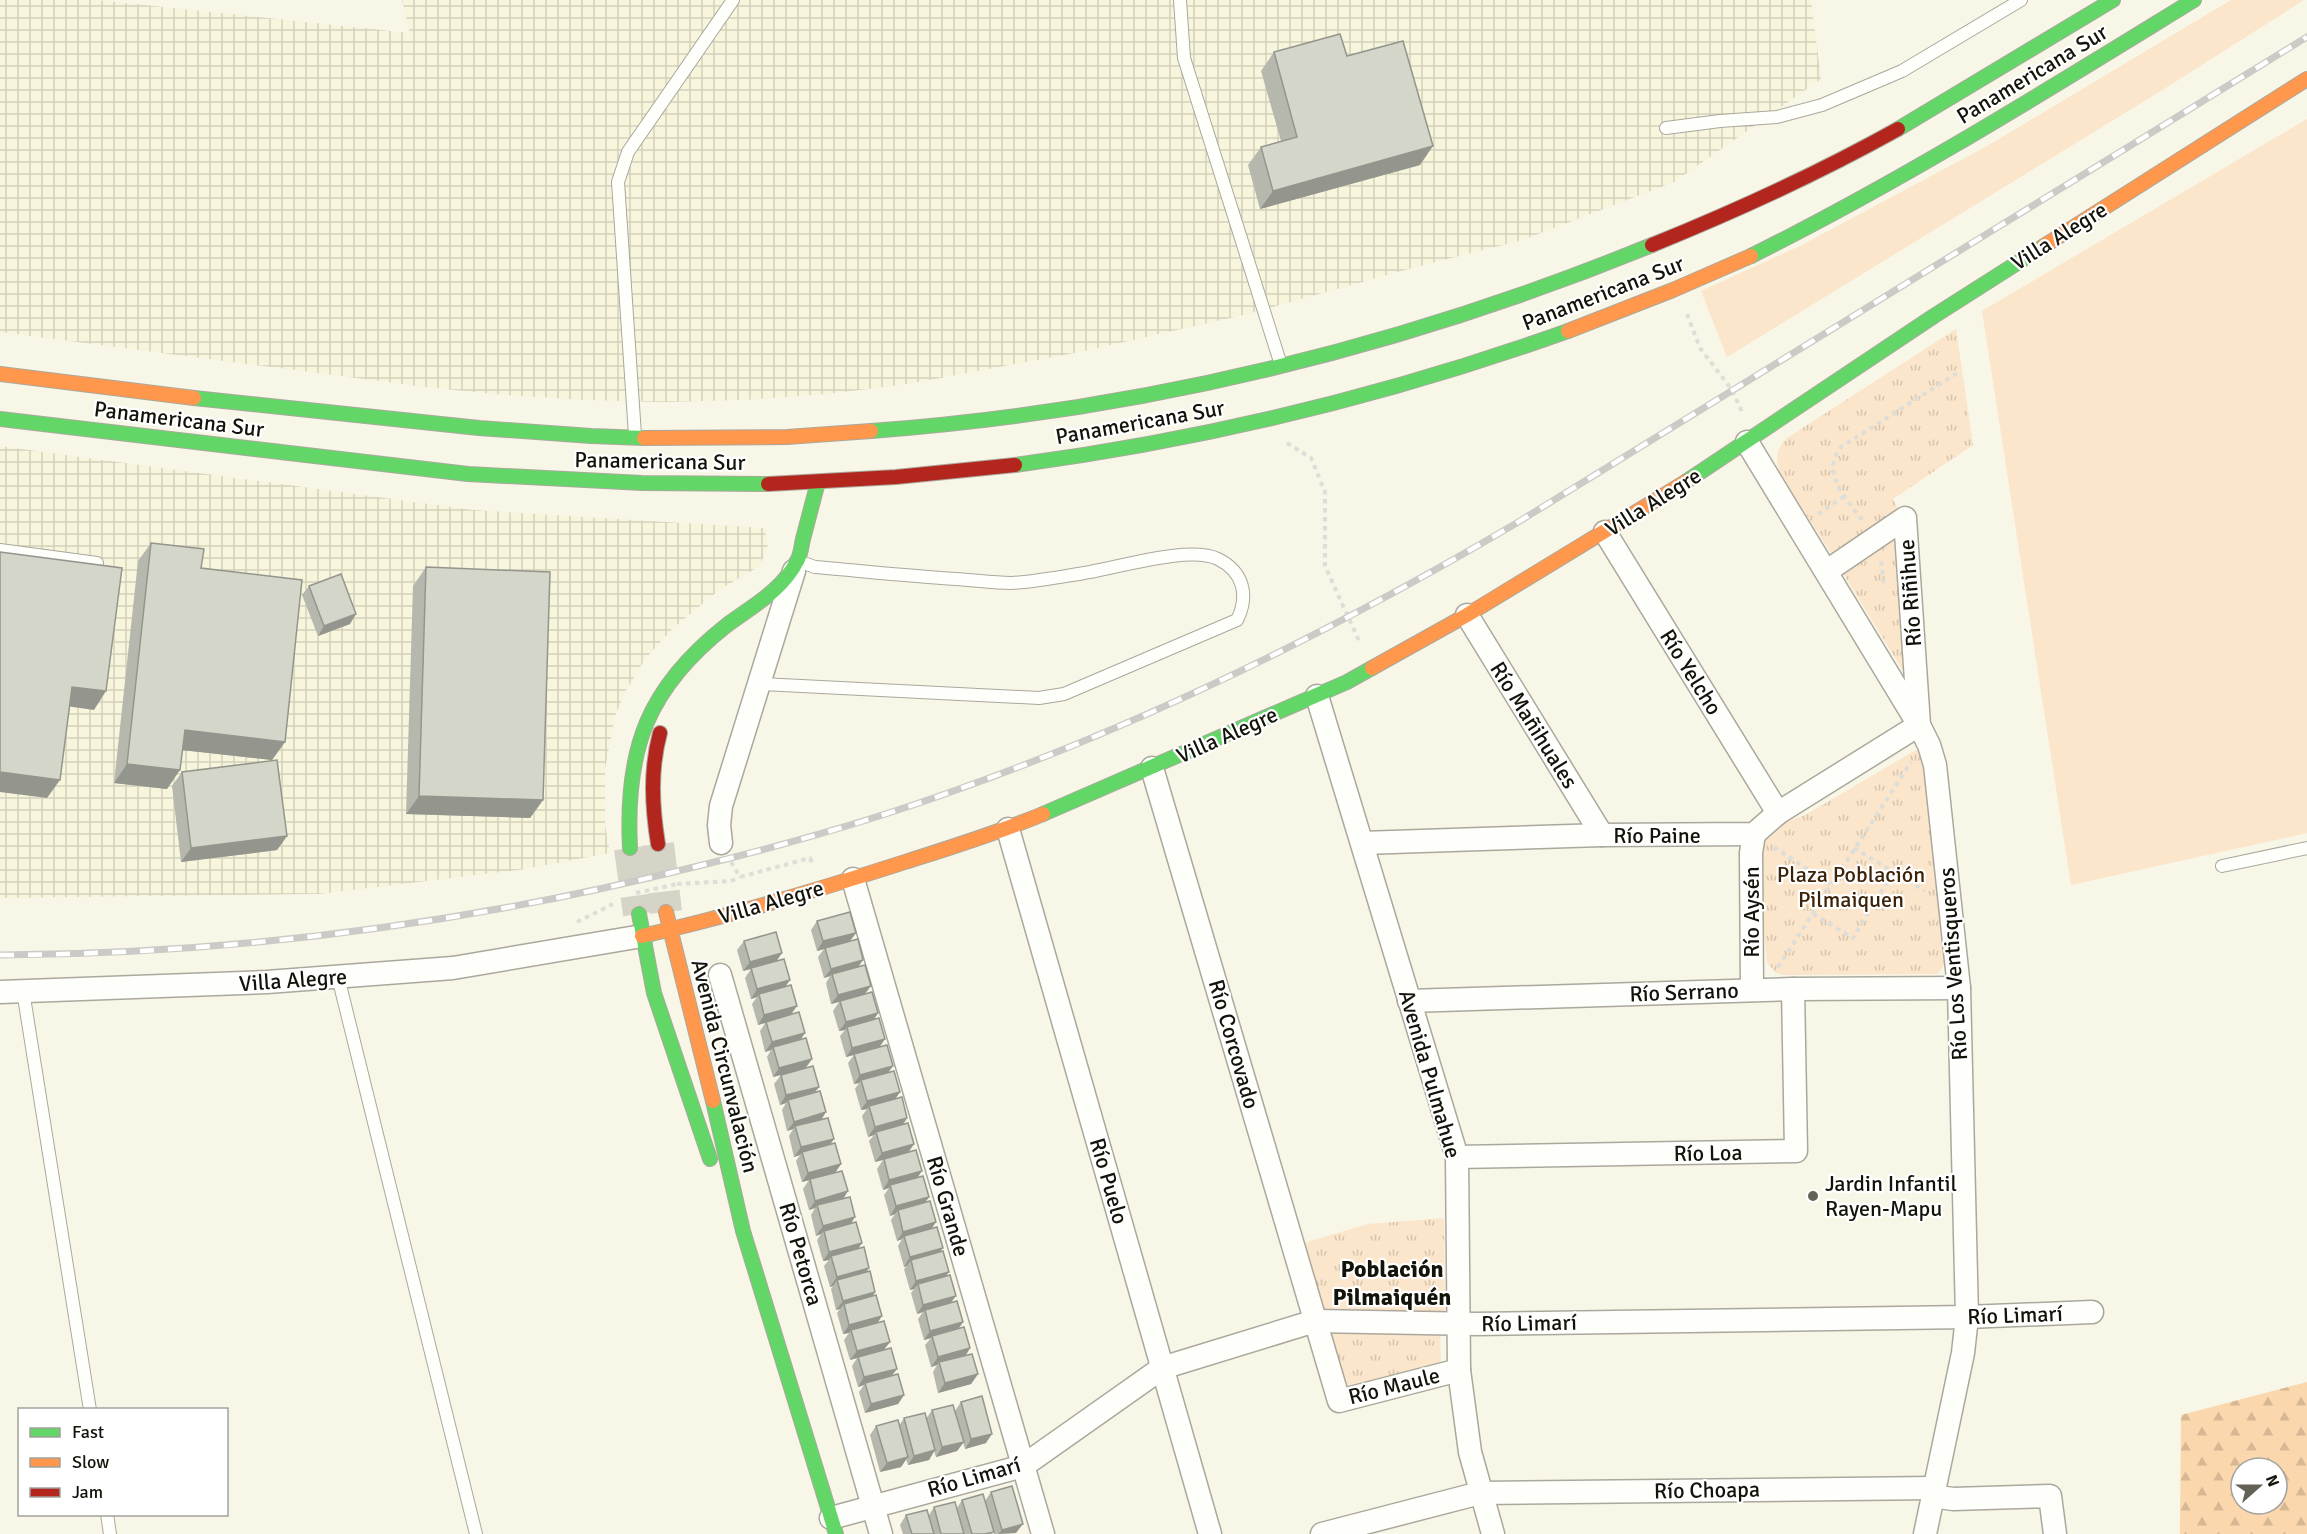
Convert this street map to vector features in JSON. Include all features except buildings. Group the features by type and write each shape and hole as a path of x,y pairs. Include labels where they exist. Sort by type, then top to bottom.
{"main road":[{"name":"Panamericana Sur","path":"0,374 358,422 635,438 827,434 994,419 1126,401 1282,368 1474,313 1625,258 1709,222 1858,151 1958,94 2113,0"},
{"name":"Panamericana Sur","path":"0,419 355,456 468,474 596,482 679,484 818,482 1003,466 1141,445 1258,421 1397,386 1492,357 1587,324 1680,287 1746,258 1877,191 2194,0"},
{"name":"Villa Alegre","path":"641,925 670,929 707,921 854,879 1008,829 1317,696 1371,669 1467,615 1605,532 1750,440 1934,316 2307,79"},
{"path":"630,848 627,800 640,736 650,712 663,689 708,640 774,590 797,561 818,482"},
{"path":"658,844 653,792 658,740 674,693 698,651"},
{"name":"Avenida Circunvalación","path":"666,912 709,1082 743,1231 833,1526"},
{"name":"Avenida Circunvalación","path":"641,925 654,993 701,1136 743,1231"}],"street":[{"name":"Río Los Ventisqueros","path":"1750,440 1919,725 1929,745 1935,767 1959,988 1967,1317 1963,1353 1925,1534"},
{"name":"Río Riñihue","path":"1827,571 1905,518 1919,725"},
{"name":"Río Yelcho","path":"1605,532 1778,813"},
{"path":"721,843 719,825 721,806 797,561"},
{"name":"Río Mañihuales","path":"1467,615 1602,835"},
{"name":"Avenida Pulmahue","path":"1317,696 1457,1156 1459,1370 1467,1432 1480,1493 1493,1534"},
{"path":"1762,840 1778,813 1919,725"},
{"name":"Río Corcovado","path":"1152,768 1315,1321"},
{"name":"Río Puelo","path":"1008,829 1210,1534"},
{"name":"Río Paine","path":"1362,843 1602,835 1762,840"},
{"name":"Río Aysén","path":"1752,990 1751,853 1762,840"},
{"name":"Río Grande","path":"854,879 1043,1534"},
{"name":"Villa Alegre","path":"0,992 267,982 453,968 641,925"},
{"name":"Río Petorca","path":"720,975 881,1534"},
{"name":"Río Serrano","path":"1409,1001 1793,989 1959,988"},
{"name":"Río Loa","path":"1457,1156 1796,1151 1793,989"},
{"name":"Río Limarí","path":"833,1526 873,1506 1023,1466 1162,1368 1315,1321 1458,1324 1967,1317 2092,1311"},
{"name":"Río Maule","path":"1315,1321 1339,1401 1459,1370"},
{"name":"Río Choapa","path":"1322,1534 1480,1493 1933,1492 1953,1499 2050,1496 2055,1534"}],"lane":[{"path":"635,438 618,182 628,152 733,0"},
{"path":"1180,0 1184,58 1282,368"},
{"path":"1666,128 1777,117 1822,105 1902,71 2021,0"},
{"path":"0,550 97,563"},
{"path":"760,684 1050,697 1064,694 1237,620 1244,608 1244,593 1240,580 1232,568 1218,559 1200,554 1145,560 1085,573 1011,583 815,567 797,561"},
{"path":"2222,866 2307,848"},
{"path":"338,977 476,1534"},
{"path":"23,991 90,1408"},
{"path":"107,1516 110,1534"}],"path":[{"path":"1680,287 1689,321 1700,348 1732,390 1750,440"},
{"path":"1864,524 1833,475 1831,465 1835,455 1841,447 1959,372"},
{"path":"1258,421 1311,458 1325,492 1325,566 1371,669"},
{"path":"1809,519 1845,496"},
{"path":"1774,972 1915,756"},
{"path":"1762,840 1831,885"},
{"path":"721,843 740,877"},
{"path":"1854,848 1930,894"},
{"path":"636,893 677,884 731,881 810,858 820,888"},
{"path":"1813,914 1853,938 1893,872"}],"shaded area":[{"path":"0,0 97,0 410,33 402,0 1811,0 1821,79 1674,182 1523,240 1412,268 1248,314 1080,352 908,384 827,394 745,400 663,402 584,400 425,387 0,332"},
{"path":"0,446 473,510 764,528 768,543 767,551 758,567 719,590 672,629 645,659 625,692 615,716 605,769 605,825 610,853 519,870 319,894 0,898"}],"green space":[{"path":"2231,0 2304,0 2164,89 1727,357 1701,291 1800,246 1989,145"},
{"path":"2307,119 2307,833 2071,885 1982,311"},
{"path":"1956,329 1973,445 1893,499 1900,513 1834,558 1780,473 1777,458 1781,446 1787,438"},
{"path":"1902,526 1913,687 1841,570"},
{"name":"Plaza Población Pilmaiquen","path":"1921,747 1945,963 1938,974 1782,975 1775,972 1767,962 1754,834 1807,814"},
{"path":"1444,1218 1445,1316 1320,1314 1300,1244 1368,1224"},
{"path":"1327,1331 1440,1332 1441,1368 1345,1395"},
{"path":"2307,1382 2307,1534 2180,1534 2181,1415"}],"tunnel":[{"path":"658,844 666,912"},
{"path":"630,848 639,914"}],"railway":[{"path":"0,955 174,949 261,942 434,920 520,905 605,888 792,842 926,801 1031,762 1103,733 1243,670 1381,600 1515,524 2307,37"}],"traffic: fast":[{"path":"1898,129 2113,0"},
{"path":"1751,256 1920,165 2194,0"},
{"path":"871,431 1072,408 1171,391 1269,369 1366,344 1462,315 1557,282 1652,245"},
{"path":"1687,481 1934,316 2044,246"},
{"path":"1015,465 1156,443 1295,413 1433,375 1568,331"},
{"path":"194,398 479,428 644,438"},
{"path":"0,419 468,474 642,483 768,484"},
{"path":"630,848 629,813 637,751 660,697 677,672 700,649 784,581 799,556 818,482"},
{"path":"1043,814 1347,682 1372,668"},
{"path":"639,914 654,993 710,1159"},
{"path":"713,1101 743,1231 836,1534"}],"traffic: slow":[{"path":"2044,246 2307,79"},
{"path":"1568,331 1673,290 1751,256"},
{"path":"0,374 194,398"},
{"path":"644,438 787,437 871,431"},
{"path":"1372,668 1467,615 1687,481"},
{"path":"642,936 840,883 975,840 1043,814"},
{"path":"666,912 713,1101"}],"traffic: jam":[{"path":"1652,245 1777,191 1898,129"},
{"path":"768,484 896,477 1015,465"},
{"path":"658,844 653,788 660,733"}],"place":[{"name":"Jardin Infantil Rayen-Mapu","path":"1813,1196"}],"district":[{"name":"Población Pilmaiquén","path":"1392,1283"}]}
